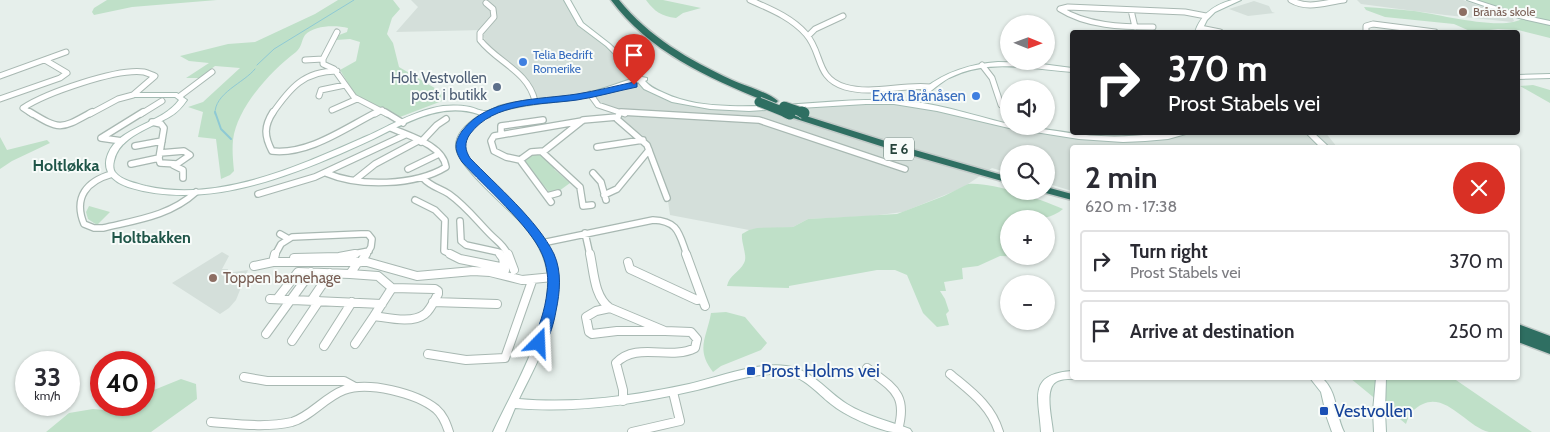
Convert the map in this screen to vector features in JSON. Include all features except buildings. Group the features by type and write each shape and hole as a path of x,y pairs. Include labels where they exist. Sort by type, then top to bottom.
{"highway":[{"name":"E 6","path":"606,0 636,32 668,56 698,73 759,102 889,146 1000,177"},
{"name":"E 6","path":"615,0 644,30 672,51 715,75 773,101 807,109 896,142 1000,171"},
{"path":"1055,185 1070,189"},
{"path":"1055,192 1070,196"},
{"path":"1520,330 1550,341"},
{"path":"1520,338 1550,349"}],"street":[{"path":"567,0 580,24 608,45 642,81 663,96 680,101 706,107 733,110 807,109 875,102 917,102 1000,124"},
{"path":"750,0 774,10 808,36 827,79 836,84 853,89 912,85 929,88"},
{"path":"1199,30 1206,16 1220,6 1238,0"},
{"path":"1291,0 1295,3 1308,5 1344,0"},
{"path":"1470,0 1525,18 1550,23"},
{"path":"486,3 493,9 494,17 480,33 482,42 527,81 533,89 535,101"},
{"path":"1153,28 1095,22 1060,9 1068,7 1185,12 1206,16"},
{"path":"1130,10 1134,27"},
{"path":"808,36 815,29 843,16"},
{"path":"1366,30 1366,26 1372,24 1419,30"},
{"path":"337,32 323,59 325,66 334,68 357,99 382,110 403,123"},
{"path":"0,76 66,52"},
{"path":"305,60 323,59"},
{"path":"0,100 60,78 67,73 45,60"},
{"path":"917,102 929,88 950,73 982,65 1011,64 1070,70"},
{"path":"982,65 992,78 1000,102"},
{"path":"133,95 154,78 154,74 130,73 83,82 32,102 22,108 53,126 62,127 76,122 118,99 133,95 180,96 212,72"},
{"path":"337,72 313,75 291,87 267,122 265,133 272,151 285,153 297,150 345,130 382,110"},
{"path":"1520,77 1550,76"},
{"path":"499,432 547,322 553,299 554,277 550,261 542,243 528,225 461,153 460,145 464,134 473,124 507,106 590,94 642,81"},
{"path":"320,96 322,90 345,85"},
{"path":"590,94 598,105 618,115 643,140 649,150 666,198"},
{"path":"180,96 183,100 180,105 122,142 110,157 108,163 112,174 125,182 147,189 196,192 242,184 312,164 431,111 450,108 470,108 487,115"},
{"path":"332,110 357,99"},
{"path":"122,142 101,138 162,101"},
{"path":"558,193 549,199 520,160 506,157 492,149 492,138 501,134 618,115 759,120 905,169"},
{"path":"355,180 375,164 420,141 446,119"},
{"path":"501,134 501,126 542,120"},
{"path":"520,160 531,152 542,152 583,120"},
{"path":"152,122 163,125 159,156 163,164 178,166 183,170 183,178"},
{"path":"326,173 340,178 355,180 411,180 423,178 446,167 447,162 435,149 392,128"},
{"path":"1055,133 1070,135"},
{"path":"258,194 326,173 405,135"},
{"path":"1074,135 1127,141 1158,139 1176,135"},
{"path":"1311,135 1323,145"},
{"path":"598,147 643,140"},
{"path":"136,146 162,141"},
{"path":"593,173 601,182 605,198 617,189 649,150"},
{"path":"131,164 179,151 189,153 184,161 172,165"},
{"path":"542,152 580,187 583,206 592,205"},
{"path":"408,169 440,154"},
{"path":"112,174 91,183 84,192 80,213 84,224 94,228 102,228 166,212 184,203 196,192"},
{"path":"423,178 429,185 447,193 466,207 506,250 514,270"},
{"path":"577,184 584,180"},
{"path":"415,200 435,210 445,220 444,251 460,259 505,268"},
{"path":"542,243 653,220 672,223 678,230 704,302 630,269 628,262"},
{"path":"460,221 460,241 466,245 501,254 506,276"},
{"path":"585,233 599,296 603,303 610,308 665,331"},
{"path":"280,234 287,238 332,234 368,234 371,236 372,242 369,251 350,274"},
{"path":"273,262 276,250 287,238"},
{"path":"491,250 499,243"},
{"path":"294,258 334,257 369,251"},
{"path":"254,266 273,262 359,262 386,266 417,276 473,271 532,280 554,277"},
{"path":"374,316 417,318 427,313 438,291 392,288 382,276 298,272 273,299 382,304"},
{"path":"266,334 311,272"},
{"path":"292,341 330,273"},
{"path":"428,354 453,359 504,358 532,280"},
{"path":"355,344 392,288"},
{"path":"324,346 352,302"},
{"path":"433,302 497,304"},
{"path":"610,308 596,311 586,317 589,332 596,334 617,330 691,332 697,339 693,350 682,354 630,353 623,355 616,363 623,390 623,401"},
{"path":"512,403 575,406 623,401 771,370 792,370 807,378 844,407 902,431 904,410 902,401 895,392 867,368"},
{"path":"950,374 990,410 999,432"},
{"path":"1047,432 1043,401 1044,388 1048,382 1056,377 1070,375"},
{"path":"244,377 256,380 344,382 355,387"},
{"path":"1318,380 1329,395 1334,424 1338,432"},
{"path":"1380,432 1381,380"},
{"path":"210,422 292,422 308,414 329,398 355,387 367,385 382,386 432,406 441,412 449,432"},
{"path":"632,432 680,421 673,392"}],"shaded area":[{"path":"411,0 567,0 578,22 607,45 655,92 683,102 715,108 912,102 1000,124 1000,135 1055,135 1055,132 1109,139 1144,141 1172,135 1327,135 1335,145 1070,145 1070,190 1055,186 1055,145 1000,145 1000,170 992,168 962,188 903,212 871,216 808,219 793,227 749,230 670,215 668,201 642,135 618,118 616,114 587,95 538,101 525,81 491,51 482,34 484,30 396,32 418,7"},
{"name":"Brånås skole","path":"1357,0 1463,0 1513,18 1514,21 1445,15 1361,4"},
{"path":"1254,1 1269,6 1272,12 1275,13 1248,16 1229,9"},
{"name":"Toppen barnehage","path":"222,252 229,256 222,269 228,269 227,273 248,270 236,300 220,314 172,283"}],"green space":[{"path":"107,0 217,0 132,7 94,15 92,12 94,8"},
{"path":"338,0 393,0 400,9 392,18 387,34 393,43 399,67 445,94 442,101 400,117 357,98 340,70 356,61 360,42 350,39 336,40 339,35 347,32 348,28 331,26 314,29 305,35 298,50 266,79 248,103 241,115 233,140 234,171 221,179 216,139 198,137 203,112 188,107 203,102 240,68 215,66 199,78 186,78 209,63 189,61 180,56 228,44 255,42 315,14"},
{"path":"646,0 663,0 701,8 683,13 676,18 659,13"},
{"path":"1474,0 1550,0 1550,38 1520,30 1468,30 1454,24 1385,17 1366,10 1364,7 1414,11 1487,23 1514,22 1523,18"},
{"path":"1533,85 1550,90 1550,103 1520,86"},
{"path":"0,137 7,150 47,140 50,143 12,161 0,169"},
{"path":"530,154 541,154 557,167 554,169 570,183 559,191 550,193 525,163 525,159"},
{"path":"968,184 978,184 1000,188 1000,200 1039,200 1063,209 1055,214 1055,210 1000,210 1000,256 978,266 962,268 963,279 944,282 946,291 940,291 949,311 946,314 949,325 937,327 923,313 907,275 895,270 877,270 789,286 789,288 727,286 730,279 744,263 742,234 749,230 793,227 808,219 897,214 944,196"},
{"path":"89,206 110,212 97,225 88,219 86,212"},
{"path":"726,312 745,317 767,343 761,350 721,366 713,372 703,350 705,336 711,313"},
{"path":"181,379 196,384 197,399 151,432 46,432 65,416 80,416 80,411 90,410 90,416 155,416 155,390"},
{"path":"1352,380 1456,380 1532,432 1489,432 1473,424 1449,407 1432,402 1414,409 1406,424"}],"waterway":[{"path":"257,65 274,49 354,0"},
{"path":"215,113 219,100 224,94 255,69"},
{"path":"215,113 221,129 231,139"}],"place":[{"name":"Brånås skole","path":"1463,12"},
{"name":"Telia Bedrift Romerike","path":"523,62"},
{"name":"Holt Vestvollen post i butikk","path":"497,87"},
{"name":"Extra Brånåsen","path":"976,96"},
{"name":"Toppen barnehage","path":"213,278"},
{"name":"Prost Holms vei","path":"751,371"},
{"name":"Vestvollen","path":"1324,411"}],"district":[{"name":"Holtløkka","path":"66,165"},
{"name":"Holtbakken","path":"151,237"}],"route":[{"path":"539,343 547,322 554,291 554,277 548,254 532,229 466,160 460,150 461,139 466,130 473,124 501,108 525,102 578,97 621,86 634,85"}]}
